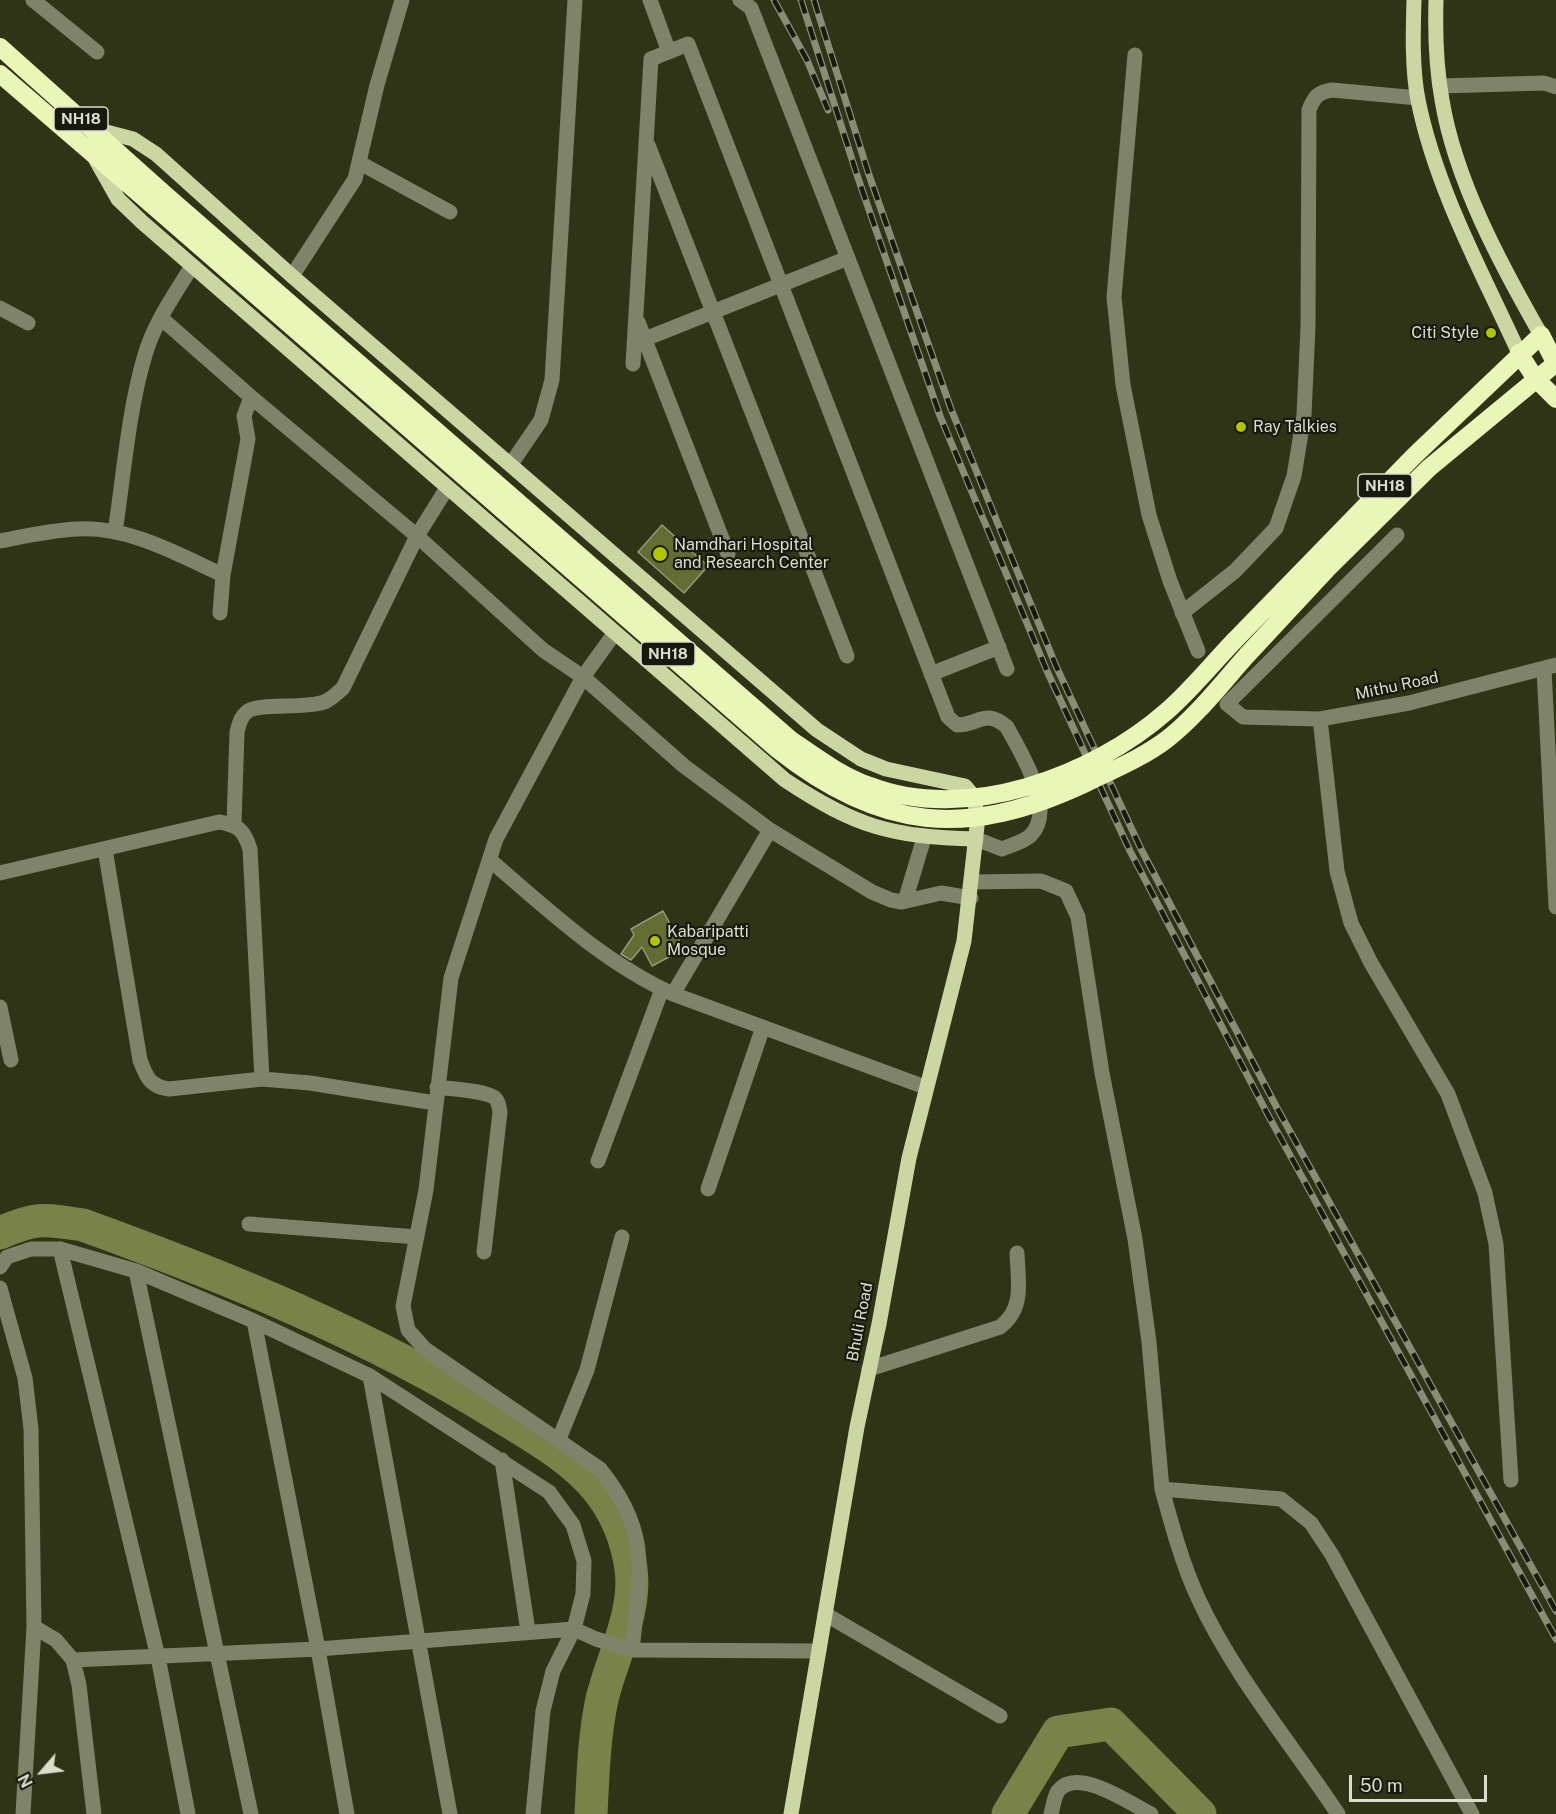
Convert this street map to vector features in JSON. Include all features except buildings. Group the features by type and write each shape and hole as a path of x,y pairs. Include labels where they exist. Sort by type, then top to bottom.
{"highway":[{"name":"NH18","path":"0,47 70,121 92,152 155,197 791,740 834,769 868,786 899,796 930,801 957,801 991,796 1061,773 1094,758 1143,729 1168,710 1414,456 1519,353 1541,335 1556,364 1535,378 1430,468 1328,568 1202,707 1165,740 1116,769 1041,803 1011,812 956,820 933,820 876,808 828,786 777,749 155,197 91,128 70,121 0,74"},
{"path":"1519,353 1535,378 1556,399"}],"main road":[{"path":"1414,0 1413,37 1418,99 1430,147 1450,201 1519,353"},
{"path":"1436,0 1435,39 1440,86 1448,128 1473,197 1518,295 1541,335"},
{"name":"Bhuli Road","path":"91,128 133,139 156,154 292,276 817,730 861,759 886,769 965,786 975,798 976,839 971,898 964,941 925,1087 909,1158 869,1369 791,1814"},
{"path":"92,152 118,199 614,634 785,780 835,811 899,834 924,838 976,839"}],"street":[{"path":"33,0 96,52"},
{"path":"292,276 347,193 360,163 377,85 402,0"},
{"path":"511,464 541,420 552,380 575,0"},
{"path":"650,0 669,52"},
{"path":"740,0 751,8 1007,669"},
{"path":"633,364 651,59 688,44 931,674 952,723 964,725 988,717 1007,727 1032,777 1039,799 1040,815 1038,825 1029,837 1002,849 976,839"},
{"path":"1135,55 1114,297 1123,385 1149,515 1182,613 1198,651"},
{"path":"1440,86 1544,83 1556,87"},
{"path":"1182,613 1235,571 1276,528 1294,476 1304,415 1308,327 1309,110 1314,98 1322,92 1332,90 1418,99"},
{"path":"646,140 847,657"},
{"path":"360,163 450,212"},
{"path":"645,339 848,258"},
{"path":"115,532 134,407 145,354 160,318 192,266"},
{"path":"0,308 28,323"},
{"path":"636,315 728,554"},
{"path":"160,318 417,536 543,650 583,677 684,766 770,830 872,892 891,900 905,901 941,893 971,898"},
{"path":"220,613 223,575 248,439 244,416 251,397"},
{"path":"234,824 237,732 241,720 247,711 255,707 303,707 327,702 343,688 417,536 447,488"},
{"path":"0,541 80,528 115,532 154,544 223,575"},
{"name":"Mithu Road","path":"1397,535 1227,704 1243,717 1320,719 1409,703 1550,667"},
{"path":"614,634 583,677 496,838 451,978 426,1190 403,1306 408,1330 425,1349 600,1469 619,1492 632,1519 639,1550 639,1579 628,1649"},
{"path":"931,674 999,647"},
{"path":"1550,667 1556,907"},
{"path":"1320,719 1337,872 1351,923 1371,963 1448,1094 1485,1192 1496,1244 1511,1480"},
{"path":"0,873 219,822 234,824 245,833 250,849 262,1080"},
{"path":"598,1161 668,992 770,830"},
{"path":"905,901 924,838"},
{"path":"105,849 140,1060 147,1079 158,1088 169,1089 212,1083 262,1080 310,1083 435,1103"},
{"path":"490,860 596,950 668,992 925,1087"},
{"path":"972,882 1041,881 1066,891 1078,917 1102,1073 1135,1239 1149,1342 1162,1489 1175,1541 1198,1598 1231,1657 1338,1814"},
{"path":"0,1007 11,1060"},
{"path":"708,1189 763,1027"},
{"path":"437,1087 486,1094 495,1098 498,1104 500,1112 484,1252"},
{"path":"249,1224 417,1237"},
{"path":"559,1439 587,1370 622,1237"},
{"path":"0,1267 7,1257 31,1249 60,1249 136,1271 254,1321 370,1376 549,1492 573,1525 584,1561 583,1594 573,1629 553,1671 543,1711 533,1814"},
{"path":"60,1249 158,1657 188,1814"},
{"path":"869,1369 1000,1327 1011,1318 1018,1306 1017,1253"},
{"path":"136,1271 251,1814"},
{"path":"0,1288 25,1378 31,1429 34,1627 23,1814"},
{"path":"254,1321 318,1648 347,1814"},
{"path":"370,1376 450,1814"},
{"path":"502,1460 528,1631"},
{"path":"1162,1489 1281,1499 1311,1523 1332,1555 1472,1814"},
{"path":"825,1614 1000,1716"},
{"path":"34,1627 56,1640 73,1660 79,1684 94,1814"},
{"path":"73,1660 318,1648 573,1629 628,1649 819,1651"},
{"path":"1052,1814 1056,1793 1066,1783 1080,1780 1143,1812"}],"waterway":[{"path":"0,1233 23,1224 41,1221 83,1225 243,1287 347,1333 449,1386 551,1448 588,1478 611,1508 620,1527 629,1558 632,1585 623,1635 606,1683 599,1713 591,1814"},
{"path":"1008,1814 1058,1732 1111,1724 1200,1814"}],"railway":[{"path":"774,0 807,60 828,110"},
{"path":"801,0 857,175 940,416 1047,671 1130,851 1268,1115 1556,1639"},
{"path":"814,0 868,172 951,409 1056,666 1141,849 1277,1108 1556,1611"}],"place":[{"name":"Citi Style","path":"1491,333"},
{"name":"Ray Talkies","path":"1241,427"},
{"name":"Namdhari Hospital and Research Center","path":"660,554"},
{"name":"Kabaripatti Mosque","path":"655,941"}]}
